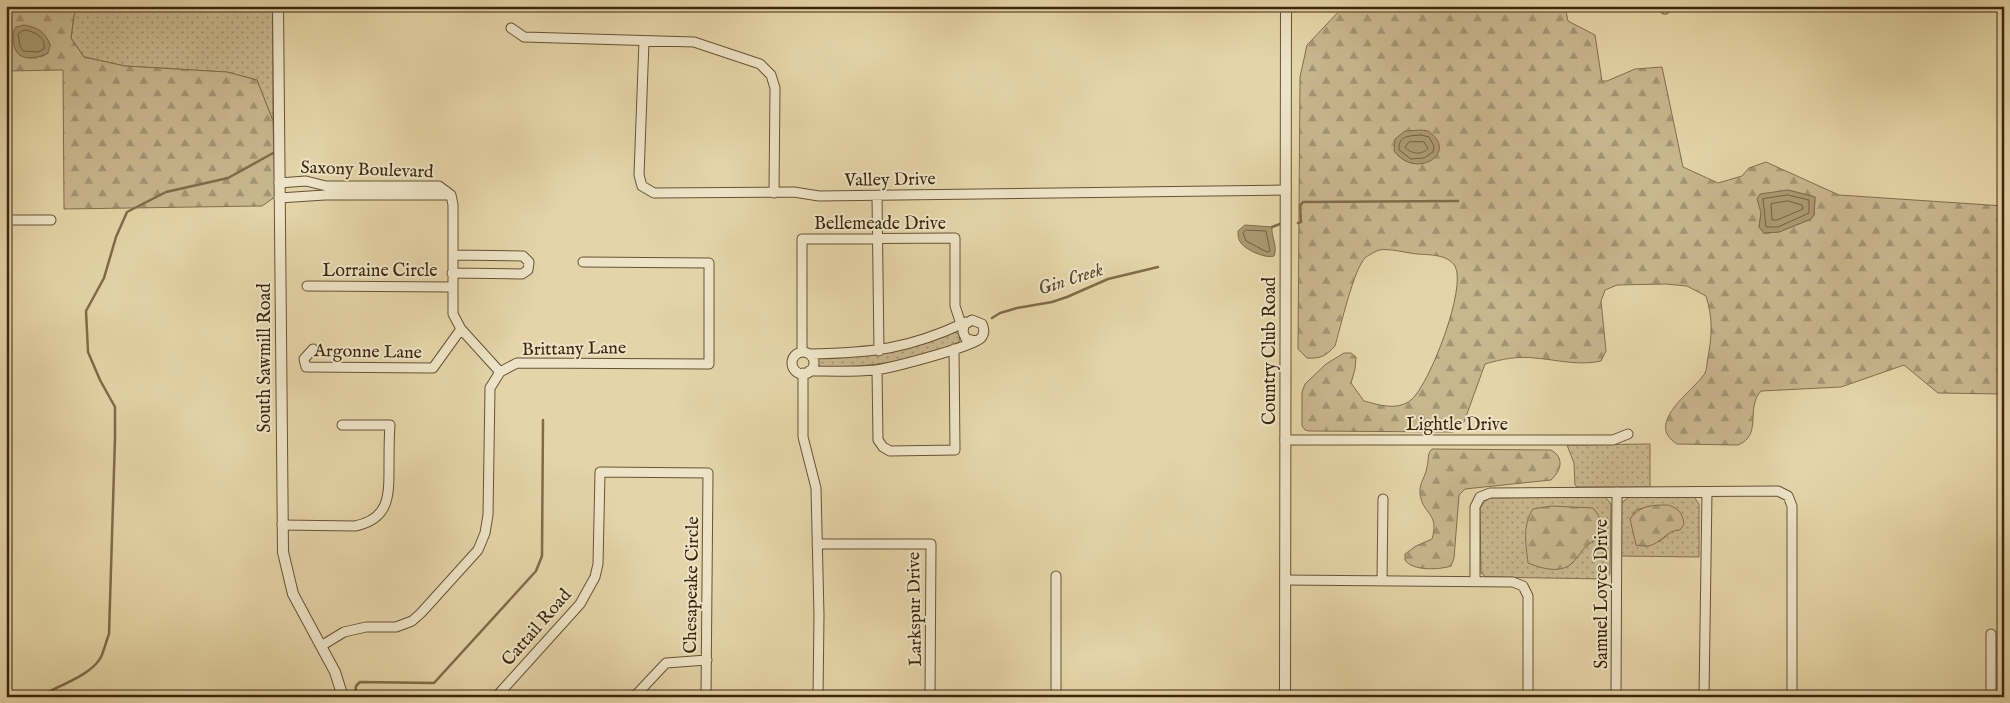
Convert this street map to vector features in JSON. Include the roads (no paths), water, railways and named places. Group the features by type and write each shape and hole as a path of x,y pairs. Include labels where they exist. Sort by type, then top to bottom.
{"street":[{"name":"South Sawmill Road","path":"278,6 283,552 291,589 297,604 335,672 343,697"},
{"name":"Country Club Road","path":"1285,697 1286,6"},
{"path":"511,28 524,37 694,42 760,64 771,75 775,88 774,192"},
{"name":"Valley Drive","path":"644,41 639,176 642,186 654,193 794,192 819,196 877,196 1286,190"},
{"name":"Saxony Boulevard","path":"279,182 306,181 326,186 439,186 451,195 453,205 453,314 461,329 500,372"},
{"name":"Saxony Boulevard","path":"279,198 325,195 451,195"},
{"path":"877,196 879,351"},
{"path":"6,220 51,220"},
{"name":"Bellemeade Drive","path":"806,353 802,239 955,238 956,306 965,322"},
{"path":"452,255 523,256 529,262 528,270 522,274 452,273"},
{"name":"Brittany Lane","path":"321,646 344,632 366,627 396,627 412,621 478,550 485,533 488,515 490,388 500,372 517,363 709,364 709,263 583,262"},
{"name":"Lorraine Circle","path":"307,286 452,287"},
{"path":"976,320 983,327 982,337 976,341 878,370 806,372 796,371 793,365 794,358 806,353 879,351 916,342 965,322 976,320"},
{"path":"965,322 963,332 966,338 976,341"},
{"name":"Argonne Lane","path":"313,349 304,359 306,367 433,368 461,329"},
{"path":"878,370 878,440 883,447 890,451 955,450 954,349"},
{"path":"806,353 814,362 806,372 803,437 815,484 819,615 818,697"},
{"path":"282,525 355,526 374,520 386,506 389,485 390,425 342,425"},
{"name":"Lightle Drive","path":"1285,440 1613,440 1628,434"},
{"name":"Cattail Road","path":"496,697 580,604 588,592 598,564 600,472 708,474"},
{"name":"Chesapeake Circle","path":"706,697 708,474"},
{"name":"Samuel Loyce Drive","path":"1616,697 1617,492"},
{"path":"1704,697 1707,492"},
{"path":"1475,582 1475,507 1480,497 1490,493 1778,492 1788,496 1792,506 1792,697"},
{"path":"1382,499 1382,581"},
{"name":"Larkspur Drive","path":"817,544 931,544 930,697"},
{"path":"1056,576 1056,697"},
{"path":"1285,580 1513,582 1523,586 1528,596 1528,697"},
{"path":"1991,634 1992,697"},
{"path":"634,697 666,663 707,660"}],"water":[{"path":"24,25 33,27 43,33 50,45 48,53 31,58 18,54 14,47 13,34 16,27"},
{"path":"1405,131 1428,131 1437,139 1439,147 1437,154 1432,160 1423,163 1403,160 1394,151 1395,139"},
{"path":"1788,190 1815,197 1814,215 1811,219 1779,232 1764,233 1759,227 1761,213 1757,199 1760,194"},
{"path":"1245,225 1272,227 1274,256 1270,257 1256,253 1241,243 1238,231"}],"waterway":[{"path":"39,697 90,670 101,657 109,634 115,407 100,380 88,352 86,311 104,278 116,237 127,212 166,192 228,178 275,152"},
{"path":"1298,223 1301,222 1300,206 1303,202 1458,201"},
{"path":"1272,227 1280,224"},
{"name":"Gin Creek","path":"992,318 1000,313 1017,308 1052,302 1067,297 1108,279 1158,267"},
{"path":"355,697 356,686 360,682 434,683 536,571 542,556 543,420"}]}
